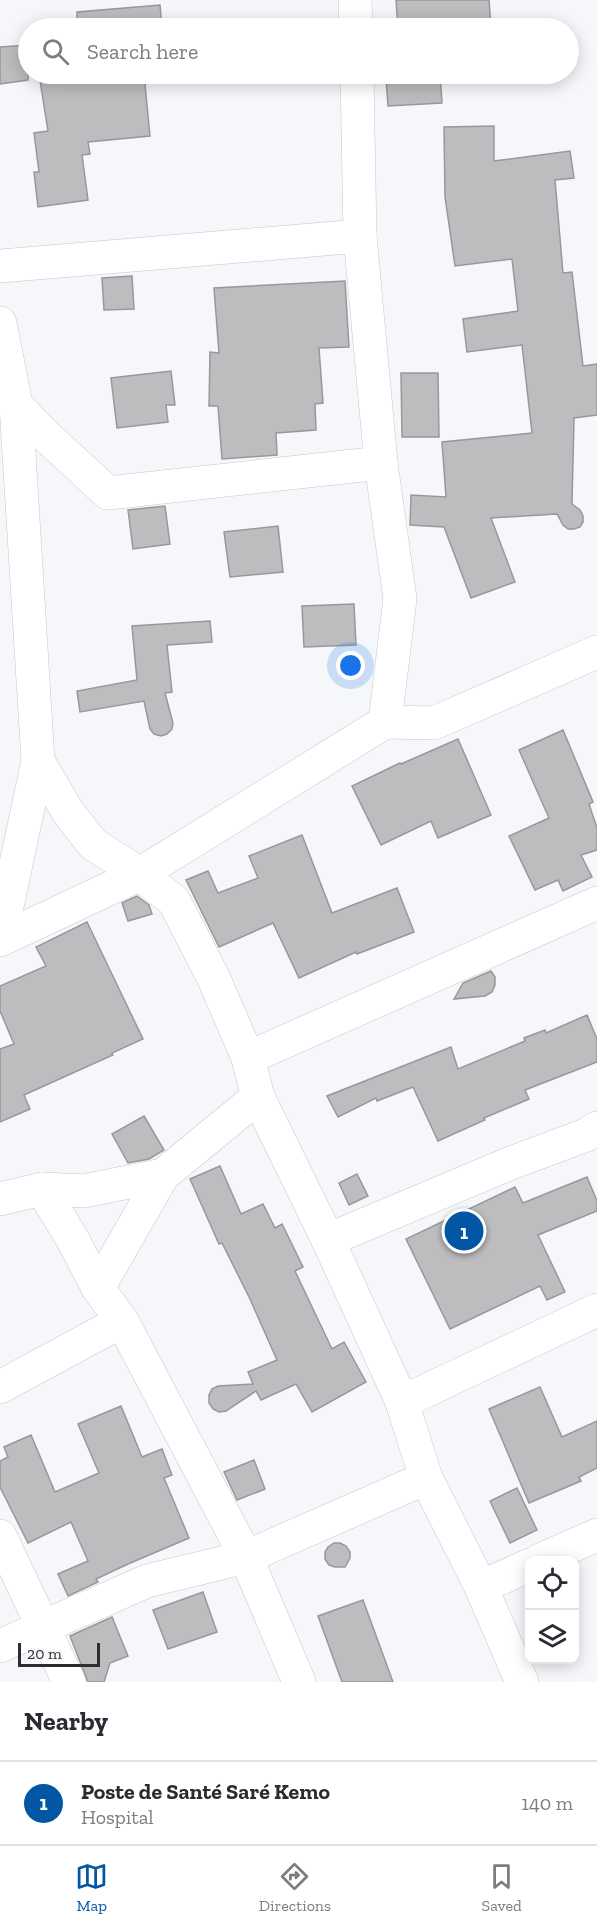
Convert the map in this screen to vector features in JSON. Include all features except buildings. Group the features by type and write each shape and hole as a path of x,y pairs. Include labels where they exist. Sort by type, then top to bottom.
{"street":[{"path":"355,0 356,18"},
{"path":"357,84 360,236 381,463 400,599 385,722"},
{"path":"0,266 360,236"},
{"path":"0,330 16,405 38,761 0,940"},
{"path":"16,405 108,493 381,463"},
{"path":"0,940 140,874 385,722 434,723 597,652"},
{"path":"38,761 68,812 93,844 140,874 174,901 214,979 249,1058 258,1097 328,1240 402,1402 426,1478 481,1587 522,1682"},
{"path":"249,1058 594,912"},
{"path":"98,1288 163,1175 258,1097"},
{"path":"328,1240 511,1163 586,1135 597,1128"},
{"path":"0,1199 42,1189 84,1191 163,1175"},
{"path":"42,1189 73,1240 98,1288 122,1321 246,1557 299,1682"},
{"path":"402,1402 597,1310"},
{"path":"0,1387 122,1321"},
{"path":"0,1646 147,1581 246,1557 426,1478"},
{"path":"549,1556 597,1535"},
{"path":"0,1536 69,1682"},
{"path":"481,1587 525,1567"}],"place":[{"name":"Poste de Santé Saré Kemo","path":"464,1231"}]}
